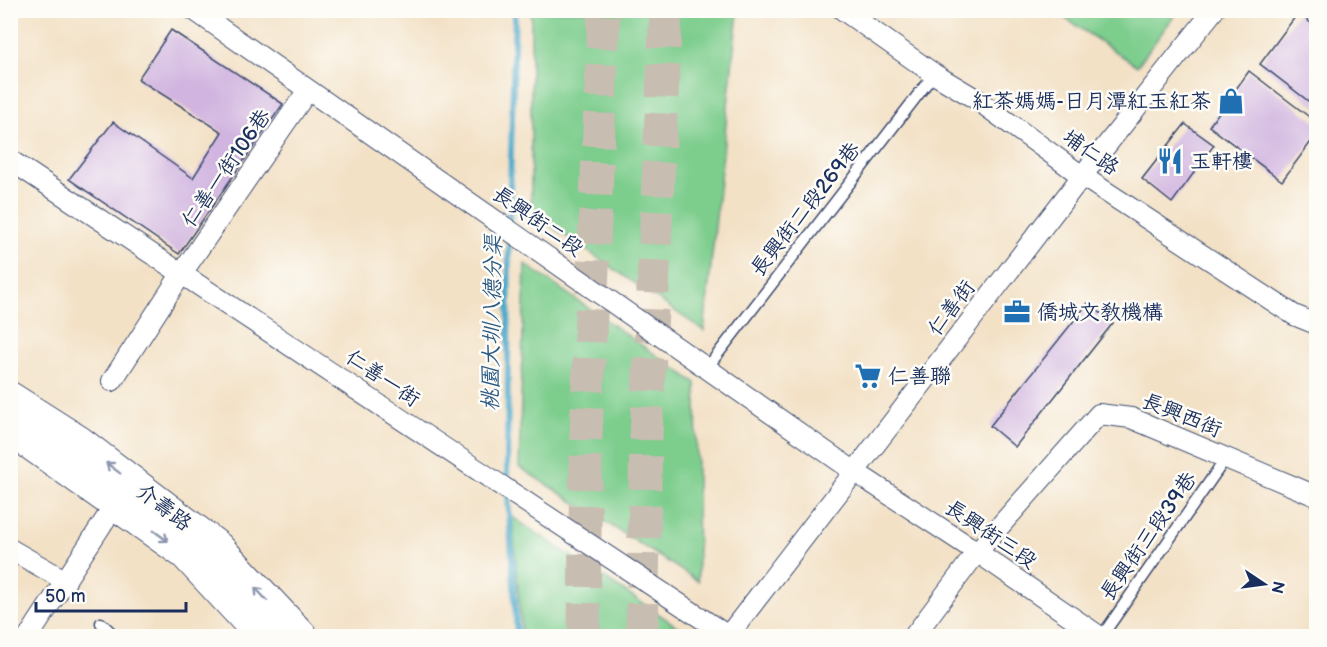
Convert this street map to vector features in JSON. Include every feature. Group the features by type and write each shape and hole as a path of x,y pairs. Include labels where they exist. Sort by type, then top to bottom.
{"main road":[{"name":"介壽路","path":"10,398 79,442 217,547 301,636"},
{"name":"介壽路","path":"10,429 186,554 262,636"}],"street":[{"name":"長興街二段","path":"194,10 855,472"},
{"name":"埔仁路","path":"843,10 934,74 976,99 1082,176 1294,315 1317,324"},
{"name":"仁善街","path":"728,636 1082,176 1214,10"},
{"name":"仁善一街106巷","path":"112,381 182,273 308,90"},
{"name":"仁善一街","path":"10,160 728,636"},
{"name":"長興西街","path":"976,552 1099,414 1131,418 1317,496"},
{"name":"長興街三段","path":"855,472 1101,636"},
{"path":"29,636 116,503"},
{"path":"10,549 66,581"},
{"path":"914,636 976,552"}],"lane":[{"name":"長興街二段269巷","path":"707,368 934,74"},
{"name":"長興街三段39巷","path":"1101,636 1226,458"},
{"path":"101,623 115,636"}],"green space":[{"path":"531,11 738,11 704,331 531,212"},
{"path":"1054,11 1178,11 1137,66"},
{"path":"525,264 696,383 698,581 519,467"},
{"path":"512,517 692,636 522,636"}],"building":[{"path":"1298,13 1316,27 1316,107 1260,64"},
{"path":"171,30 283,104 179,254 69,179 113,122 193,178 222,132 138,79"},
{"path":"1249,71 1316,122 1316,135 1282,181 1209,126"},
{"path":"1185,124 1214,145 1172,203 1142,179"},
{"path":"1088,303 1113,323 1015,447 990,426"}],"waterway":[{"name":"桃園大圳八德分渠","path":"509,226 515,10"},
{"name":"桃園大圳八德分渠","path":"507,484 509,236"},
{"name":"桃園大圳八德分渠","path":"508,494 517,636"}],"tunnel":[{"path":"584,636 586,433 604,10"},
{"path":"642,636 646,437 666,10"}],"place":[{"name":"紅茶媽媽-日月潭紅玉紅茶","path":"1231,101"},
{"name":"玉軒樓","path":"1170,161"},
{"name":"僑城文教機構","path":"1017,312"},
{"name":"仁善聯","path":"868,376"}]}
